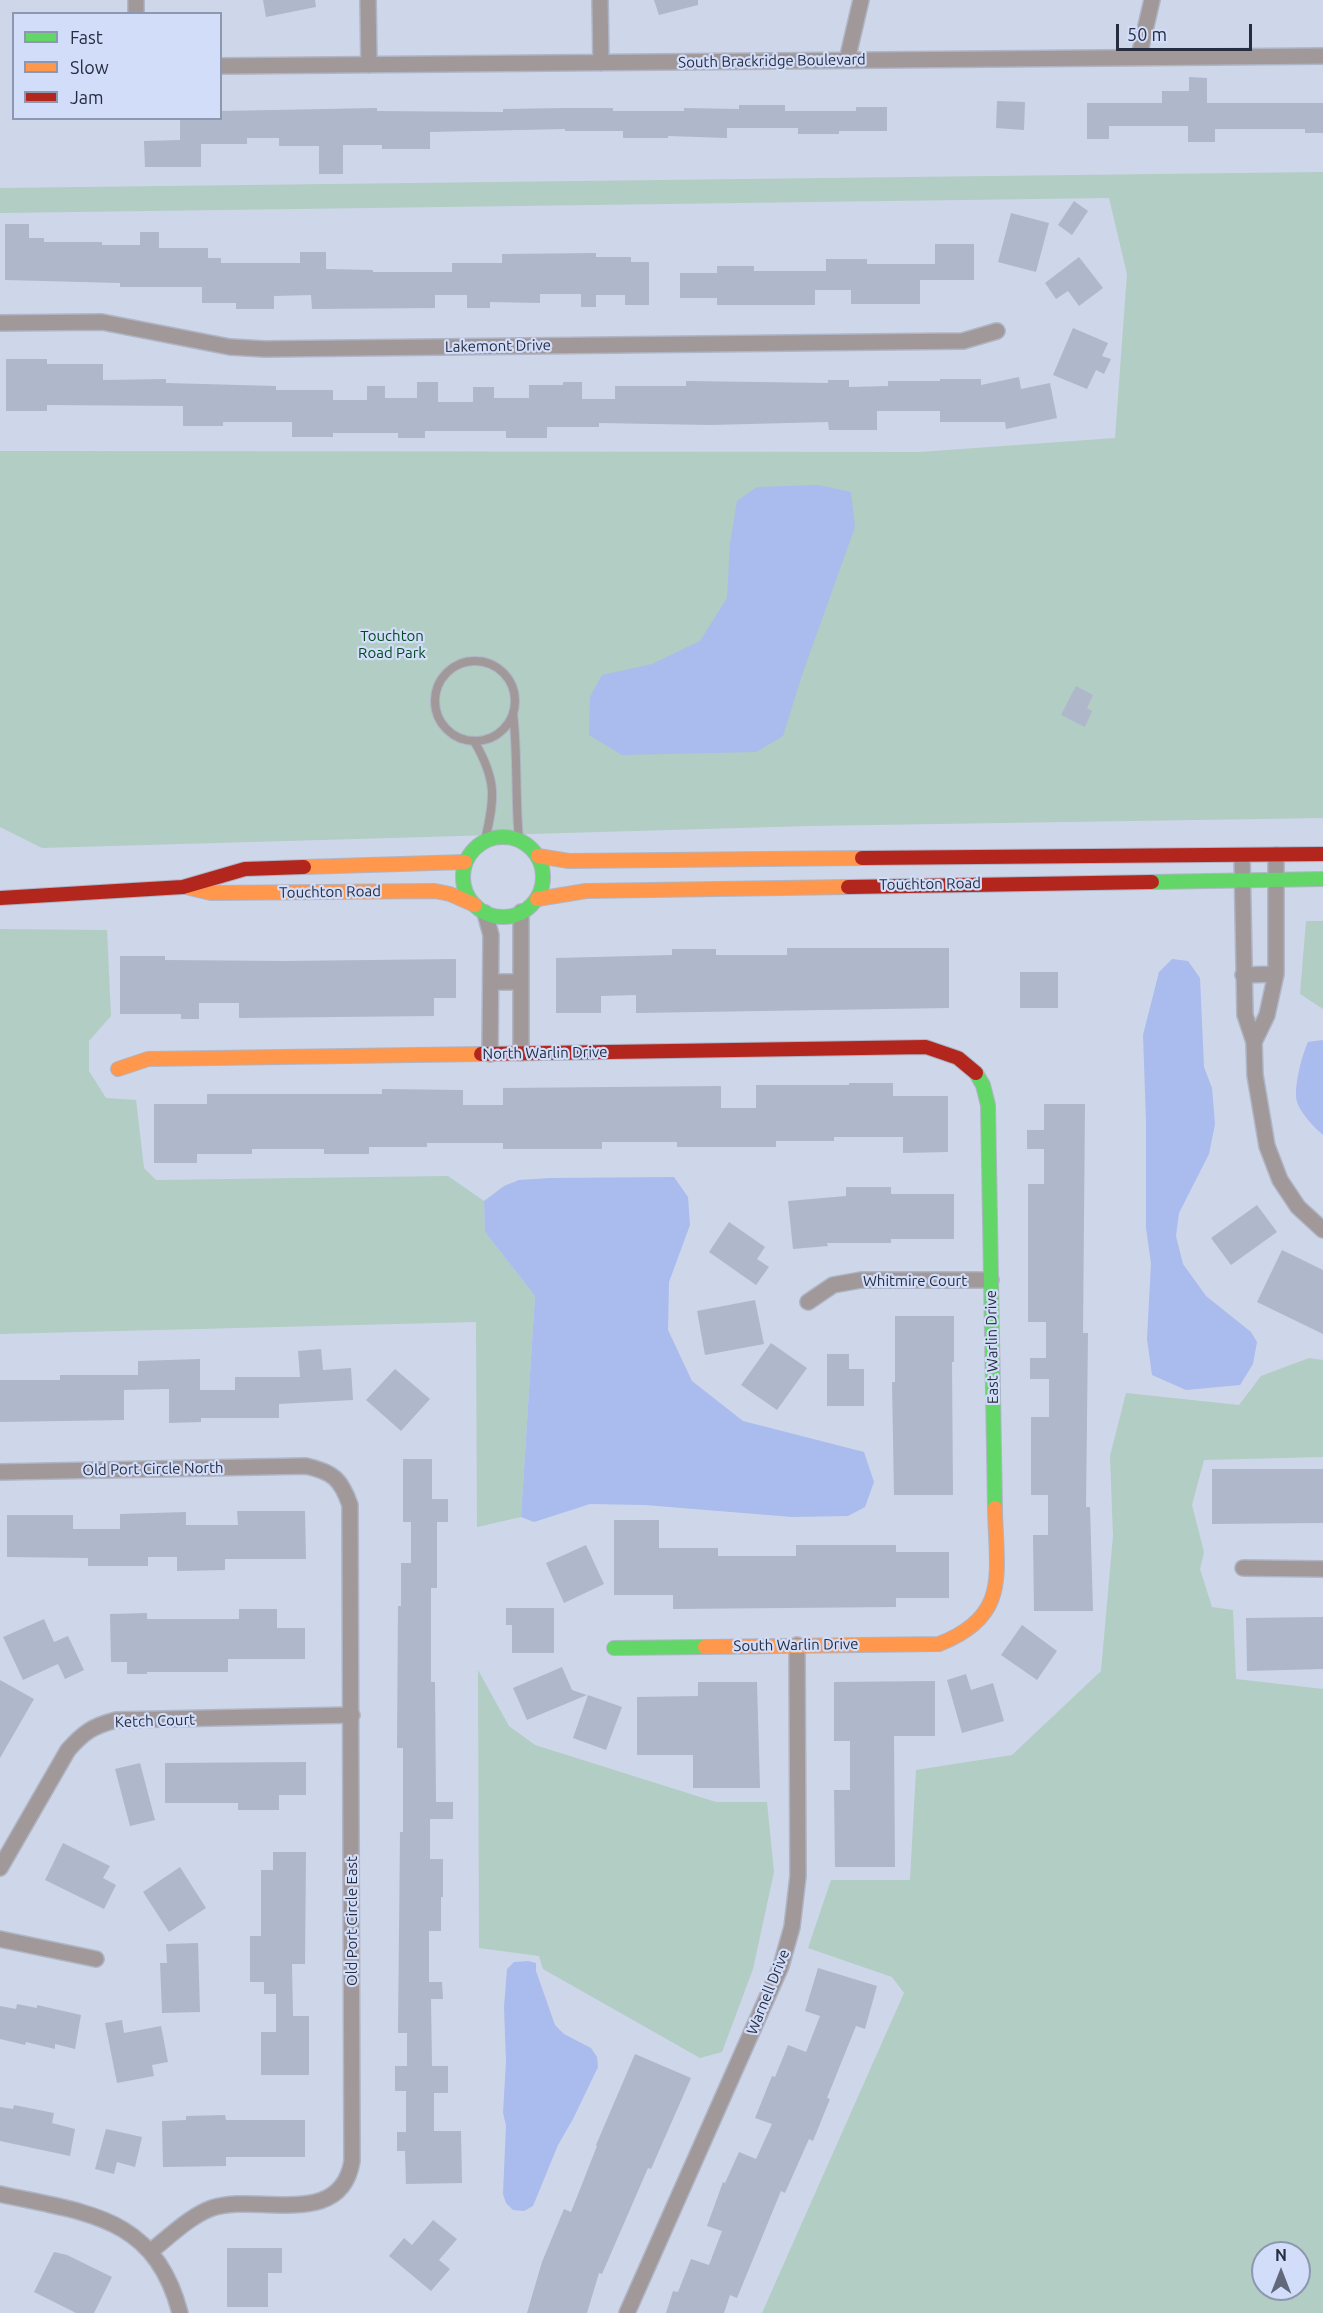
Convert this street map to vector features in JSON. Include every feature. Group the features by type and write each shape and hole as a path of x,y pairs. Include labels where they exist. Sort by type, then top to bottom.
{"street":[{"path":"368,0 369,65"},
{"path":"600,0 601,63"},
{"path":"847,60 861,0"},
{"path":"1139,56 1152,0"},
{"name":"South Brackridge Boulevard","path":"222,66 1323,56"},
{"name":"Lakemont Drive","path":"0,323 102,322 230,347 265,349 963,341 997,331"},
{"path":"490,1054 490,935 480,909 467,896 463,873 465,862 473,849 485,840 500,836 528,844 538,856 543,870 543,885 537,899"},
{"name":"Touchton Road","path":"538,856 581,861 1323,854"},
{"path":"1254,1042 1267,1015 1276,974 1276,855"},
{"path":"1242,856 1245,1015 1254,1042 1255,1075 1267,1146 1280,1180 1298,1207 1323,1230"},
{"name":"Touchton Road","path":"1,898 183,887 245,869 465,862"},
{"name":"Touchton Road","path":"183,887 212,893 435,891 450,894 480,909 503,917 521,912 537,899 585,891 1323,879"},
{"path":"521,912 521,1053"},
{"path":"1243,975 1276,974"},
{"path":"490,982 521,981"},
{"name":"North Warlin Drive","path":"118,1069 148,1059 926,1047 947,1052 968,1065"},
{"name":"East Warlin Drive","path":"968,1065 982,1082 988,1105 996,1587 990,1608 975,1628"},
{"name":"Whitmire Court","path":"807,1302 833,1286 861,1280 991,1280"},
{"name":"Old Port Circle North","path":"0,1472 306,1466"},
{"name":"Old Port Circle East","path":"152,2251 195,2217 210,2209 226,2205 312,2204 329,2199 350,2175 352,2161 352,1716 350,1505 344,1488 334,1477 323,1469 306,1466"},
{"path":"1243,1568 1323,1569"},
{"name":"South Warlin Drive","path":"614,1648 939,1644 975,1628"},
{"name":"Warnell Drive","path":"627,2313 782,1966 792,1927 798,1875 797,1645"},
{"name":"Ketch Court","path":"0,1868 68,1750 82,1734 98,1725 116,1720 352,1716"},
{"path":"0,1939 96,1959"},
{"path":"0,2194 90,2214 110,2221 128,2232 152,2251 164,2269 174,2291 180,2313"}],"lane":[{"path":"513,713 507,724 487,739 474,741 461,739 450,733 441,723 436,712 437,686 444,675 455,666 468,662 481,662 494,666 505,675 512,686 515,699 513,713 516,736 516,811 519,840"},
{"path":"474,741 490,771 492,784 492,811 485,840"}],"green space":[{"name":"Touchton Road Park","path":"1323,172 1323,818 809,826 42,848 0,827 0,451 920,452 1115,438 1127,274 1109,198 0,213 0,188"},
{"path":"1306,921 1323,921 1323,1009 1300,994"},
{"path":"0,929 107,930 111,1016 89,1041 89,1071 106,1098 136,1100 144,1168 156,1180 448,1176 484,1201 485,1232 535,1296 521,1517 477,1527 476,1322 0,1334"},
{"path":"1309,1358 1323,1360 1323,1457 1204,1460 1192,1505 1204,1552 1200,1569 1212,1607 1233,1610 1236,1679 1323,1689 1323,2313 762,2313 904,1993 892,1977 808,1948 831,1880 910,1880 916,1770 1012,1755 1101,1671 1113,1536 1110,1456 1126,1393 1239,1405 1261,1376"},
{"path":"478,1670 509,1726 535,1745 716,1802 767,1802 774,1872 753,1969 722,2052 700,2058 543,1969 539,1956 479,1948"}],"water":[{"path":"818,485 851,492 855,527 802,675 783,736 756,752 622,755 589,735 590,697 602,675 652,664 700,641 727,598 730,543 737,501 757,487"},
{"path":"1172,959 1188,961 1200,978 1204,1067 1212,1088 1215,1124 1209,1154 1179,1213 1176,1236 1183,1264 1206,1296 1251,1332 1257,1342 1253,1364 1240,1385 1186,1390 1152,1375 1147,1339 1151,1263 1146,1228 1143,1035 1159,972"},
{"path":"1322,1040 1323,1135 1301,1111 1296,1096 1299,1072 1308,1042"},
{"path":"674,1177 688,1197 690,1225 669,1282 668,1330 692,1381 743,1421 864,1452 874,1482 865,1507 848,1516 792,1517 645,1505 590,1504 534,1522 521,1517 535,1296 485,1232 484,1201 504,1186 519,1180"},
{"path":"514,1962 536,1963 536,1971 555,2025 564,2034 591,2048 597,2057 598,2067 558,2145 533,2206 524,2211 513,2210 506,2203 503,2194 506,2125 503,2113 506,2062 504,2007 507,1969"}],"building":[{"path":"263,0 315,0 316,7 266,17"},
{"path":"654,0 698,0 698,5 659,15"},
{"path":"1189,77 1207,78 1207,103 1323,103 1323,133 1305,133 1305,129 1215,129 1215,142 1188,142 1188,126 1109,126 1109,139 1087,139 1087,103 1162,103 1162,91 1189,91"},
{"path":"997,101 1025,102 1024,130 996,128"},
{"path":"739,105 785,105 785,111 856,111 856,107 887,107 887,131 798,134 798,128 727,128 727,138 668,136 668,138 623,138 623,131 565,131 565,129 430,132 430,149 382,149 382,145 343,145 343,174 319,174 319,146 279,146 279,138 247,138 247,144 201,144 201,167 145,167 144,141 180,140 180,120 222,120 222,111 377,108 377,111 503,112 503,109 613,108 613,111 684,111 684,108 739,109"},
{"path":"1074,201 1088,211 1072,235 1058,225"},
{"path":"1011,213 1049,223 1036,272 998,262"},
{"path":"5,224 29,224 29,238 44,238 44,242 102,242 102,245 140,245 140,232 159,232 159,248 208,248 208,258 221,258 221,263 300,263 300,252 326,252 326,269 373,270 373,272 452,272 452,263 502,263 502,254 596,253 596,257 631,257 631,262 649,262 649,305 625,305 625,295 596,295 596,307 581,307 581,294 540,294 540,303 490,302 490,308 467,308 467,295 435,295 435,308 312,309 311,295 274,296 274,309 236,309 236,303 202,303 202,287 120,287 120,283 5,280"},
{"path":"935,244 974,244 974,280 920,280 920,304 851,304 851,290 815,290 815,305 717,305 717,298 680,298 680,273 717,273 717,266 754,266 754,271 826,271 826,259 867,259 867,264 935,264"},
{"path":"1079,257 1103,288 1079,306 1068,291 1056,299 1045,283"},
{"path":"1073,328 1108,343 1102,356 1111,359 1104,374 1096,370 1087,389 1053,375"},
{"path":"6,359 47,359 47,364 103,364 103,380 166,379 166,383 276,386 276,390 333,390 333,400 367,400 367,386 385,386 385,398 417,398 417,382 438,382 438,402 473,402 473,387 494,387 494,398 529,398 529,385 563,385 563,382 582,382 582,399 615,399 615,386 686,386 686,381 828,383 828,380 849,380 849,387 888,386 888,381 940,381 940,379 981,379 981,385 1019,377 1021,389 1050,383 1057,418 1006,429 1005,422 940,422 940,411 877,411 877,430 829,430 828,422 710,425 599,423 599,427 547,427 547,438 506,438 506,431 425,431 425,438 398,438 398,433 333,433 333,437 292,437 292,422 223,422 223,426 183,426 183,406 47,405 47,411 6,411"},
{"path":"1076,686 1093,695 1087,708 1092,711 1085,727 1061,715"},
{"path":"787,948 949,948 949,1008 636,1013 636,995 601,996 601,1013 556,1013 556,958 672,955 672,949 716,949 716,955 787,955"},
{"path":"120,956 165,956 165,960 456,959 456,998 434,998 434,1016 239,1018 239,1003 199,1003 199,1019 181,1019 181,1014 120,1014"},
{"path":"1020,972 1058,972 1058,1008 1020,1008"},
{"path":"849,1083 893,1083 893,1096 948,1096 948,1152 903,1153 903,1137 834,1137 834,1141 776,1141 776,1147 677,1147 677,1142 602,1142 602,1149 503,1149 503,1143 427,1143 427,1147 369,1147 369,1154 324,1154 324,1149 252,1149 252,1154 197,1154 197,1163 154,1163 154,1104 207,1104 207,1094 382,1094 382,1089 463,1090 463,1105 503,1105 503,1088 721,1086 721,1108 756,1108 756,1085 849,1085"},
{"path":"1044,1104 1085,1104 1083,1333 1088,1333 1086,1507 1090,1507 1093,1611 1034,1611 1033,1535 1048,1535 1048,1495 1031,1495 1031,1417 1049,1417 1049,1379 1030,1379 1030,1358 1046,1358 1046,1322 1028,1322 1028,1184 1044,1184 1044,1149 1027,1149 1027,1130 1044,1130"},
{"path":"846,1187 891,1187 891,1194 954,1194 954,1239 891,1239 891,1243 827,1243 828,1246 793,1249 788,1201 846,1196"},
{"path":"1257,1205 1277,1232 1231,1265 1211,1238"},
{"path":"729,1222 765,1247 757,1259 769,1267 756,1285 709,1252"},
{"path":"1282,1250 1323,1270 1323,1334 1257,1302"},
{"path":"755,1300 764,1344 705,1355 697,1311"},
{"path":"895,1316 954,1316 953,1495 894,1495 892,1382 895,1382"},
{"path":"771,1343 807,1368 777,1410 741,1385"},
{"path":"321,1349 323,1370 351,1368 353,1400 279,1404 279,1418 201,1418 201,1422 169,1423 169,1389 124,1390 124,1420 0,1422 0,1380 60,1380 60,1375 138,1375 138,1361 200,1359 200,1390 235,1390 235,1377 300,1377 298,1351"},
{"path":"827,1354 849,1354 849,1369 864,1369 864,1406 827,1406"},
{"path":"395,1369 430,1399 401,1431 366,1400"},
{"path":"403,1459 432,1459 432,1499 448,1499 448,1522 437,1522 437,1588 431,1588 431,1682 435,1682 436,1802 453,1802 453,1819 430,1819 430,1859 443,1859 443,1897 441,1897 441,1931 429,1931 429,1982 442,1982 443,1999 431,1999 432,2066 448,2066 448,2093 434,2093 434,2131 461,2131 462,2183 406,2184 405,2151 397,2151 397,2132 406,2132 406,2091 395,2091 395,2066 407,2066 407,2033 398,2033 403,1748 397,1748 398,1606 401,1606 401,1563 411,1563 411,1522 403,1522"},
{"path":"1212,1469 1323,1469 1323,1523 1212,1524"},
{"path":"237,1511 305,1511 306,1559 225,1559 225,1570 177,1571 177,1557 148,1557 148,1566 88,1566 88,1558 7,1557 7,1515 73,1515 73,1529 120,1529 120,1514 186,1512 186,1525 238,1525"},
{"path":"614,1520 659,1520 659,1548 718,1548 718,1556 796,1556 796,1545 896,1545 896,1552 949,1552 949,1598 896,1598 896,1607 673,1609 673,1595 614,1595"},
{"path":"586,1545 604,1584 564,1603 546,1563"},
{"path":"506,1608 554,1608 554,1653 512,1653 512,1625 506,1625"},
{"path":"239,1609 277,1609 277,1628 305,1628 305,1659 228,1659 228,1672 147,1672 147,1674 127,1674 127,1662 111,1662 110,1614 147,1613 147,1619 239,1619"},
{"path":"1323,1617 1323,1669 1247,1671 1246,1618"},
{"path":"44,1619 54,1642 68,1636 84,1670 65,1679 58,1664 23,1680 3,1637"},
{"path":"1022,1625 1057,1651 1037,1680 1001,1655"},
{"path":"562,1667 572,1690 587,1695 527,1720 513,1688"},
{"path":"966,1674 971,1690 993,1683 1004,1721 962,1733 947,1680"},
{"path":"0,1680 34,1699 0,1758"},
{"path":"935,1681 935,1736 894,1736 895,1867 835,1867 834,1790 850,1790 850,1741 834,1741 834,1682"},
{"path":"698,1682 757,1682 760,1788 693,1788 693,1755 637,1755 637,1697 698,1696"},
{"path":"588,1695 622,1707 606,1750 573,1738"},
{"path":"306,1762 306,1795 279,1795 279,1810 238,1810 238,1803 165,1803 165,1763"},
{"path":"140,1763 155,1820 130,1826 115,1769"},
{"path":"63,1843 110,1866 103,1878 116,1885 104,1909 45,1880"},
{"path":"273,1852 306,1852 305,1964 292,1964 293,2016 309,2016 309,2075 261,2075 261,2032 276,2032 276,1994 264,1994 264,1982 250,1982 250,1936 261,1936 261,1870 273,1870"},
{"path":"180,1867 206,1908 169,1932 143,1892"},
{"path":"198,1943 200,2012 162,2013 160,1963 167,1963 166,1944"},
{"path":"818,1968 877,1986 865,2029 856,2026 827,2098 830,2099 813,2141 809,2139 785,2193 781,2191 737,2298 730,2295 724,2313 666,2313 673,2291 678,2292 691,2259 709,2265 722,2231 707,2226 723,2182 725,2183 739,2152 756,2159 772,2124 755,2118 772,2076 775,2077 788,2045 806,2052 820,2016 805,2011"},
{"path":"17,2004 37,2008 37,2005 81,2015 75,2049 55,2044 55,2049 26,2042 25,2045 0,2039 0,2006 16,2009"},
{"path":"122,2020 124,2033 161,2026 168,2062 152,2065 154,2076 117,2083 105,2023"},
{"path":"635,2054 691,2078 651,2169 648,2168 602,2274 599,2273 587,2313 527,2313 542,2262 564,2209 571,2212 596,2145"},
{"path":"14,2105 54,2113 52,2123 75,2129 70,2156 0,2141 0,2107 13,2109"},
{"path":"225,2115 226,2120 305,2120 305,2157 226,2157 226,2166 163,2167 162,2121 186,2120 186,2116"},
{"path":"106,2129 142,2137 135,2167 117,2162 114,2174 95,2169"},
{"path":"433,2220 457,2239 439,2260 450,2269 431,2291 389,2256 404,2238 412,2245"},
{"path":"227,2248 282,2248 282,2273 268,2273 268,2307 227,2307"},
{"path":"54,2252 67,2255 112,2277 94,2313 76,2313 34,2292"}],"traffic: fast":[{"path":"503,837 518,840 531,849 540,862 543,877 540,892 531,905 518,914 503,917 488,914 475,905 466,892 463,877 466,862 475,849 488,840 503,837"},
{"path":"1152,882 1323,879"},
{"path":"976,1073 983,1085 988,1105 995,1508"},
{"path":"614,1648 705,1647"}],"traffic: slow":[{"path":"538,856 569,861 862,858"},
{"path":"304,867 465,862"},
{"path":"186,887 211,893 435,891 450,894 475,905"},
{"path":"537,899 586,891 848,887"},
{"path":"118,1069 148,1059 481,1054"},
{"path":"705,1647 939,1644 962,1633 978,1620 989,1606 994,1590 997,1572 995,1508"}],"traffic: jam":[{"path":"862,858 1323,854"},
{"path":"0,898 183,887 245,869 304,867"},
{"path":"848,887 1152,882"},
{"path":"481,1054 926,1047 958,1058 976,1073"}]}
